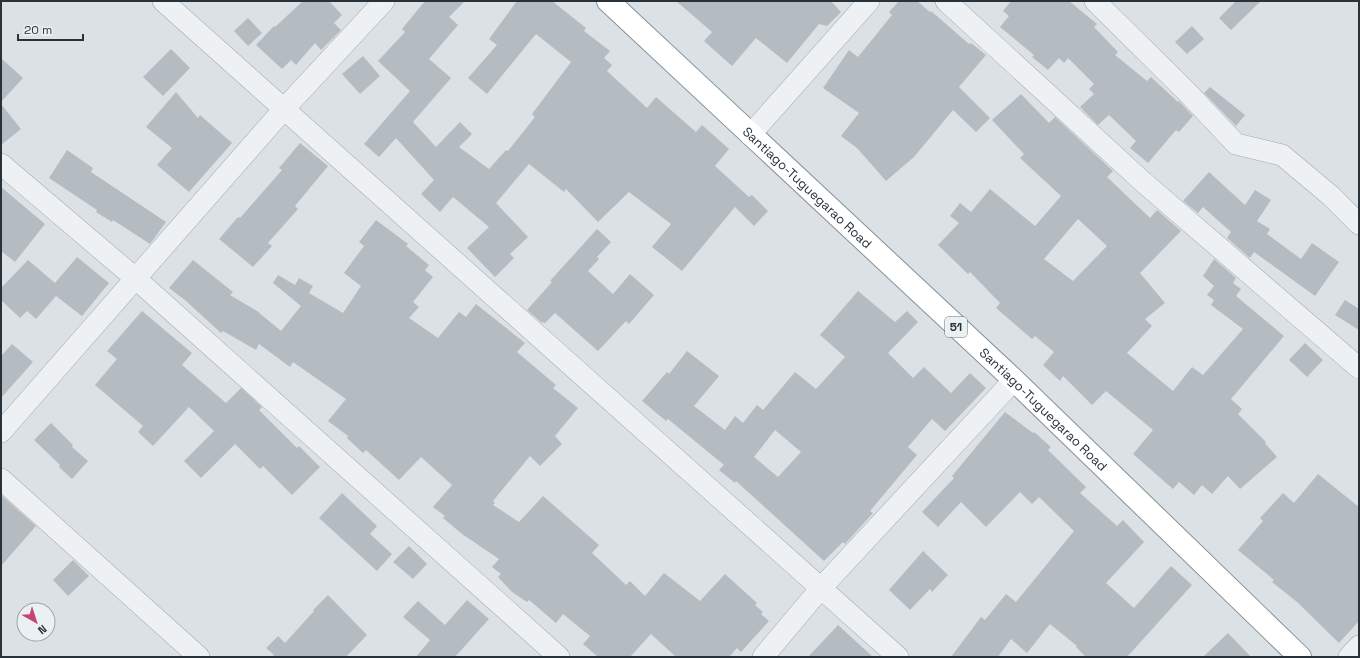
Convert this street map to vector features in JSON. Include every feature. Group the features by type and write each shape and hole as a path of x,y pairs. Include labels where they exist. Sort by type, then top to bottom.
{"highway":[{"name":"Santiago-Tuguegarao Road","path":"608,1 1014,380 1300,657"}],"street":[{"path":"164,1 898,657"},
{"path":"1,432 284,109 384,1"},
{"path":"750,135 869,1"},
{"path":"946,1 1142,181 1359,368"},
{"path":"1095,1 1187,92 1236,144 1282,155 1331,196 1359,224"},
{"path":"1,164 136,278 560,657"},
{"path":"763,657 821,588 1014,380"},
{"path":"1,479 199,657"},
{"path":"1349,657 1359,646"}],"building":[{"path":"303,1 329,1 342,15 334,23 341,30 321,50 315,43 296,65 291,60 282,69 256,45 274,26 275,27"},
{"path":"425,1 465,1 449,17 458,25 429,59 451,78 413,122 436,147 460,122 472,134 459,147 489,169 506,150 508,151 535,117 532,114 571,62 536,34 487,94 468,78 497,45 489,39 517,1 552,1 586,28 584,31 610,51 604,58 612,65 607,71 647,108 656,97 696,132 702,125 729,149 715,166 749,197 752,195 768,211 754,226 735,207 682,271 652,247 671,224 629,192 598,222 566,189 564,192 529,164 496,203 528,237 510,254 514,258 495,277 467,248 489,227 453,197 440,212 421,194 434,180 396,138 379,157 364,144 410,91 378,61 405,32 402,29"},
{"path":"676,1 831,1 841,12 827,26 819,24 787,63 756,38 732,66 704,41 712,32"},
{"path":"899,1 917,1 930,12 931,11 969,44 971,43 986,55 959,87 990,118 976,132 953,110 914,157 886,181 857,148 841,136 859,113 823,88 849,50 858,57 892,15 889,12"},
{"path":"1011,1 1069,1 1097,24 1094,27 1118,52 1115,55 1147,81 1151,77 1178,102 1179,101 1193,116 1179,132 1176,130 1148,163 1130,148 1136,141 1109,115 1098,125 1080,107 1094,94 1089,89 1094,84 1068,58 1064,63 1059,58 1048,70 1032,57 1034,55 1000,27 1009,16 1003,11"},
{"path":"1236,1 1261,1 1231,30 1219,18"},
{"path":"248,18 262,33 248,46 234,31"},
{"path":"1192,26 1204,39 1187,54 1175,42"},
{"path":"171,49 190,68 163,96 143,77"},
{"path":"363,56 380,76 360,94 342,74"},
{"path":"1,58 23,78 1,102"},
{"path":"1210,87 1245,115 1236,126 1204,93"},
{"path":"176,92 198,118 200,115 232,143 189,192 157,165 172,148 146,127"},
{"path":"1021,94 1049,123 1055,117 1113,171 1107,177 1150,218 1157,210 1181,231 1140,273 1165,303 1145,319 1152,326 1127,353 1173,391 1192,367 1203,375 1243,329 1211,305 1214,300 1207,295 1214,286 1203,276 1214,259 1236,278 1233,283 1241,289 1236,296 1284,336 1231,399 1242,409 1238,414 1266,442 1265,443 1277,457 1240,489 1228,476 1212,494 1202,485 1194,495 1179,482 1173,489 1133,454 1153,430 1106,391 1092,405 1063,376 1060,381 1043,365 1054,352 1035,336 1032,339 996,308 1000,303 970,272 968,274 938,245 959,223 950,216 960,203 971,212 990,189 1035,226 1061,196 1020,158 1024,154 992,120","holes":["1078,219 1107,246 1073,281 1044,259"]},
{"path":"1,104 21,129 1,145"},
{"path":"300,143 328,166 295,206 298,209 268,243 272,246 253,267 219,239 238,217 240,218 282,170 279,168"},
{"path":"67,150 93,168 91,172 166,222 150,244 113,220 112,222 96,212 97,210 49,178"},
{"path":"1209,172 1245,205 1255,190 1271,200 1257,221 1270,229 1267,234 1301,259 1312,243 1339,262 1315,296 1254,252 1250,258 1227,238 1231,232 1203,207 1198,213 1183,201"},
{"path":"1,187 45,224 15,262 1,251"},
{"path":"376,220 408,244 406,246 429,265 425,270 433,277 413,302 419,307 409,318 438,338 459,312 466,317 476,304 525,343 517,352 556,385 553,388 578,408 555,436 562,444 540,466 530,456 493,501 495,503 493,505 519,522 543,496 599,545 592,553 626,585 630,581 645,596 664,573 700,601 725,574 757,603 755,605 763,612 761,614 769,621 741,652 737,648 729,657 676,657 651,634 630,657 598,657 583,644 590,636 563,614 556,623 529,600 527,602 512,592 498,577 501,574 492,567 499,559 462,534 443,518 445,516 433,507 452,485 421,457 399,480 366,450 363,453 347,438 348,436 328,421 346,399 293,362 290,367 259,344 256,350 223,331 221,333 186,301 169,288 193,260 233,292 230,295 257,311 281,331 301,306 273,283 278,275 295,285 299,278 313,286 309,293 343,313 361,286 344,273 364,246 359,242"},
{"path":"597,229 611,242 597,257 599,259 588,271 613,294 630,274 654,295 629,324 626,321 598,351 555,313 545,323 542,323 527,310 552,282 550,281"},
{"path":"77,257 109,283 82,316 56,296 36,319 27,311 20,318 1,300 1,288 28,260 55,283"},
{"path":"858,291 895,322 907,311 918,322 888,353 913,378 924,367 951,393 970,373 986,388 945,431 932,419 908,447 917,455 870,511 873,513 845,544 843,542 824,561 736,481 735,483 719,470 724,465 668,419 666,421 642,401 667,372 669,374 687,351 719,376 694,406 725,430 735,416 743,423 757,405 763,410 795,372 816,389 845,357 820,335","holes":["775,430 801,452 778,477 754,457"]},
{"path":"1345,300 1359,309 1359,330 1335,315"},
{"path":"142,311 192,353 182,365 226,403 241,388 262,407 259,410 297,448 299,446 320,467 292,495 263,466 260,469 235,444 201,478 184,461 214,431 189,407 153,446 138,432 143,426 95,385 117,359 107,351"},
{"path":"1305,343 1323,360 1307,377 1289,360"},
{"path":"12,344 33,362 1,398 1,356"},
{"path":"1005,412 1033,433 1034,432 1051,447 1048,450 1086,487 1080,493 1117,526 1123,520 1144,542 1106,583 1134,608 1171,566 1192,585 1127,657 1086,657 1076,647 1077,646 1050,624 1027,653 1011,639 998,657 951,657 981,617 985,620 1006,594 1016,602 1074,531 1039,497 1032,504 1020,492 986,527 961,502 938,527 922,512 954,478 952,476"},
{"path":"51,423 73,445 72,447 88,461 72,479 34,440"},
{"path":"1318,474 1359,507 1359,621 1339,643 1297,602 1272,582 1274,580 1238,550 1263,521 1260,518 1283,493 1294,503"},
{"path":"342,493 377,526 370,534 392,554 377,571 319,518"},
{"path":"1,495 36,526 1,566"},
{"path":"409,546 427,564 413,579 393,562"},
{"path":"923,551 948,575 932,592 930,589 910,610 889,590"},
{"path":"73,560 89,576 68,596 53,580"},
{"path":"328,595 367,635 346,657 272,657 274,655 266,648 278,636 285,643"},
{"path":"467,600 489,619 455,657 416,657 430,640 403,617 418,601 445,625"},
{"path":"838,625 873,657 808,657"},
{"path":"1228,633 1251,657 1203,657"}]}
